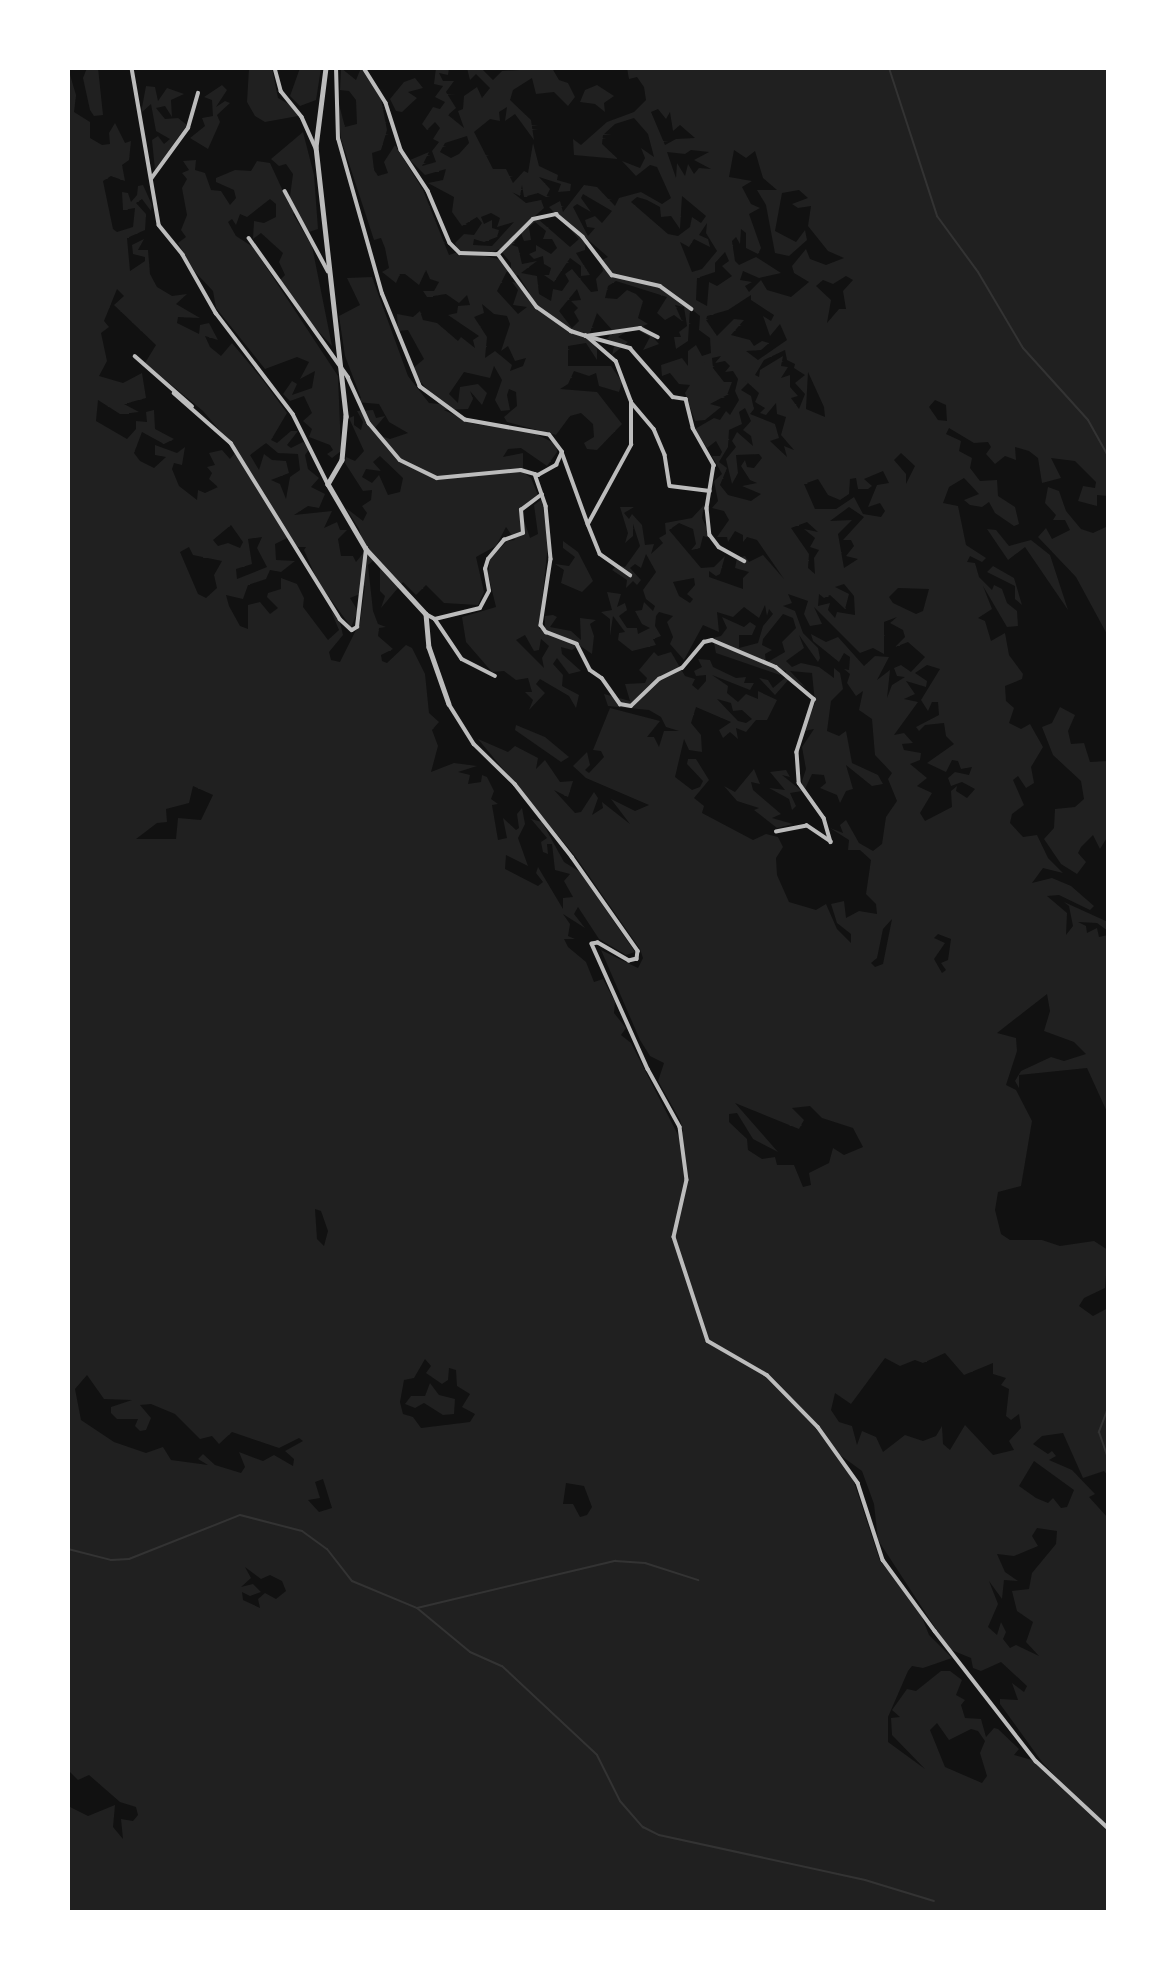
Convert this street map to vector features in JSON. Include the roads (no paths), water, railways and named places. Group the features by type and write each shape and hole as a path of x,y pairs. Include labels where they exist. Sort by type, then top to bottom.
{"street":[{"path":"132,68 159,225 183,255 216,313 293,414 328,484 366,549 394,575 426,614 435,619 462,659 495,676"},
{"path":"275,68 281,91 302,117 316,147"},
{"path":"326,68 316,147 341,370 344,450 328,484"},
{"path":"336,68 338,139 385,302 420,387 466,420 549,435 562,452 600,554 630,575"},
{"path":"364,68 386,103 396,138 428,191 450,243 465,255 498,254 523,226 547,213 556,214 583,237 612,275 660,286 692,309"},
{"path":"151,179 188,128 198,93"},
{"path":"285,191 329,273"},
{"path":"249,238 341,370 369,424 392,452 410,465 437,478 521,470 535,474 556,465 562,452"},
{"path":"498,254 542,312 586,336 637,352 673,397 686,399 693,428 714,465 710,491 710,535 719,547 744,561"},
{"path":"586,336 628,327 658,337"},
{"path":"586,336 616,362 631,402 654,429 665,454 670,486 710,491"},
{"path":"135,356 231,443 352,631 357,627 366,549"},
{"path":"174,393 196,410"},
{"path":"588,524 631,445 631,402"},
{"path":"535,474 542,494 551,559 541,625 547,632 577,644 590,670 603,678 620,704 631,706 659,679 682,668 704,642 712,640 776,667 814,699 797,752 799,783 824,818 831,842 807,826 777,832"},
{"path":"435,619 480,608 489,591 485,569 488,559 504,540 523,533 521,510 542,494"},
{"path":"426,614 429,647 449,704 474,744 515,784 572,857 638,951 637,959 629,961 598,943 592,944 648,1069 680,1127 687,1180 674,1237 708,1341 767,1375 818,1427 858,1483 875,1546 935,1631 1036,1761 1108,1828"}],"waterway":[{"path":"889,68 937,216 978,272 1023,348 1088,420 1108,456"},
{"path":"1108,1408 1099,1432 1108,1458"},
{"path":"68,1549 111,1560 129,1559 240,1515 302,1531 327,1549 352,1581 417,1608 470,1652 502,1666 597,1755 620,1801 643,1827 659,1835 865,1880 934,1901"},
{"path":"417,1608 615,1561 645,1563 698,1580"}]}
